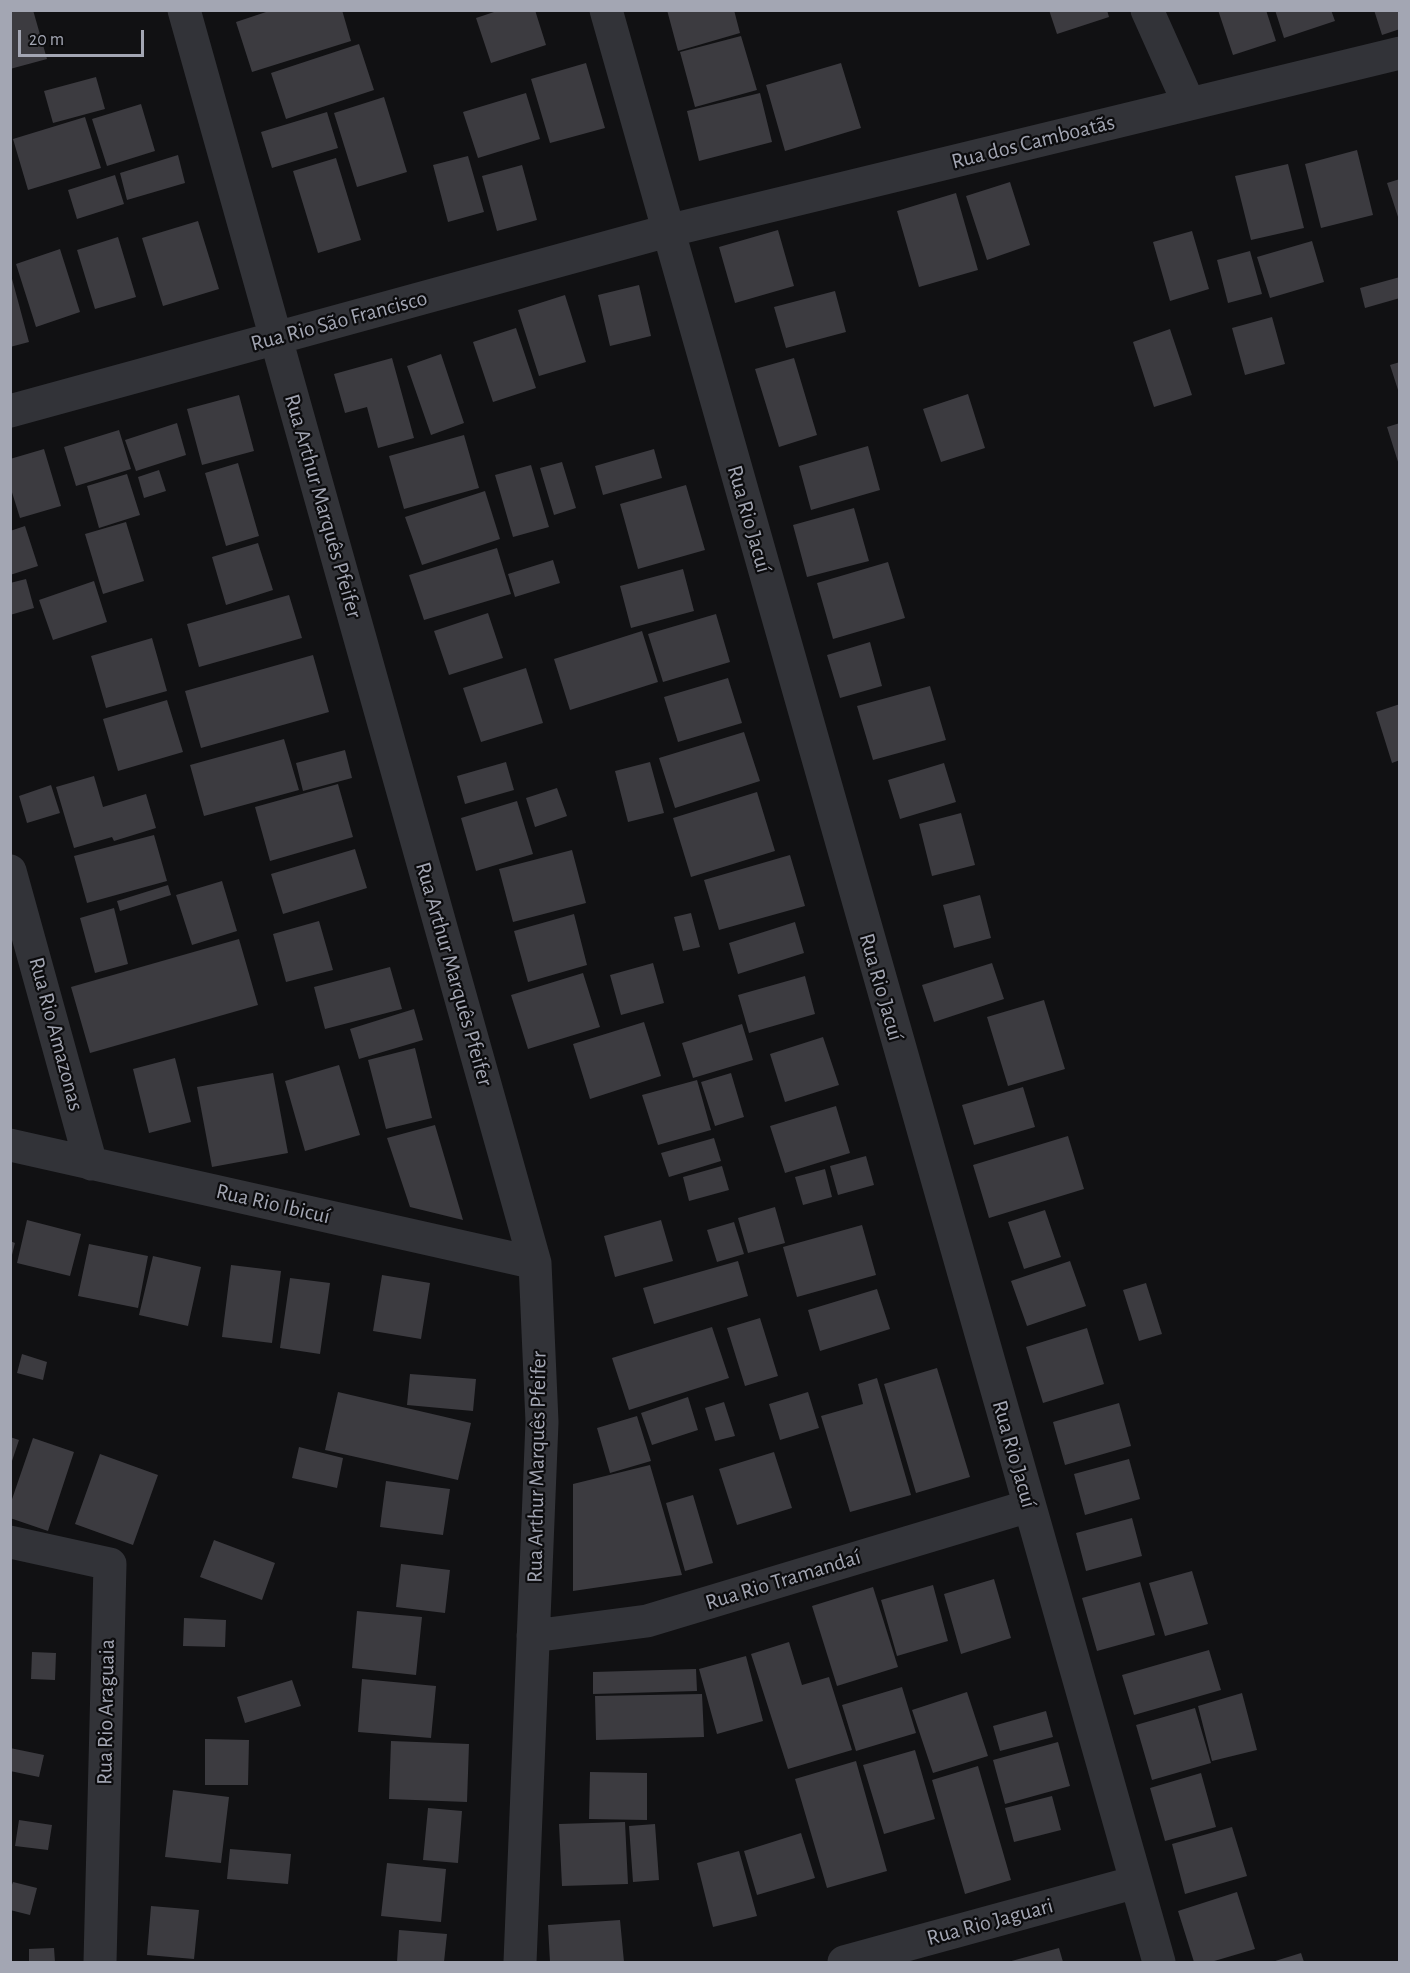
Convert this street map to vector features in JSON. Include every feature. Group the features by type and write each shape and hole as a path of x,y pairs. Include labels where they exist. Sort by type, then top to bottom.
{"street":[{"name":"Rua Arthur Marquês Pfeifer","path":"184,10 535,1263 542,1422 520,1962"},
{"name":"Rua Rio Jacuí","path":"606,10 1159,1962"},
{"path":"1147,10 1189,104"},
{"name":"Rua dos Camboatãs","path":"667,231 1400,53"},
{"name":"Rua Rio São Francisco","path":"10,411 667,231"},
{"name":"Rua Rio Amazonas","path":"10,870 92,1164"},
{"name":"Rua Rio Ibicuí","path":"10,1146 535,1263"},
{"name":"Rua Rio Tramandaí","path":"533,1636 647,1621 1029,1506"},
{"name":"Rua Rio Araguaia","path":"10,1542 110,1564 100,1962"},
{"name":"Rua Rio Jaguari","path":"844,1962 1136,1882"}],"building":[{"path":"10,10 33,10 47,59 10,69"},
{"path":"272,10 342,10 351,41 252,72 236,22"},
{"path":"500,10 535,10 546,45 491,63 476,18"},
{"path":"667,10 734,10 740,33 678,51"},
{"path":"1049,10 1107,10 1109,17 1057,34"},
{"path":"1218,10 1266,10 1276,41 1233,55"},
{"path":"1275,10 1331,10 1335,21 1284,38"},
{"path":"1374,10 1400,10 1400,29 1382,35"},
{"path":"741,36 757,90 695,107 680,52"},
{"path":"359,44 374,90 286,119 271,73"},
{"path":"586,63 605,128 550,143 531,79"},
{"path":"841,63 861,128 785,151 766,85"},
{"path":"96,77 105,109 53,123 44,91"},
{"path":"526,93 540,139 478,158 463,112"},
{"path":"760,93 772,142 699,161 687,111"},
{"path":"384,97 407,172 357,187 334,113"},
{"path":"141,104 155,151 107,166 92,119"},
{"path":"327,112 338,148 272,168 261,132"},
{"path":"85,117 101,168 28,190 13,139"},
{"path":"1357,150 1373,215 1321,228 1305,164"},
{"path":"178,155 185,183 127,200 120,173"},
{"path":"468,156 484,212 448,222 433,165"},
{"path":"336,158 361,240 318,253 293,171"},
{"path":"1288,164 1304,228 1251,240 1235,176"},
{"path":"522,165 537,220 497,231 482,176"},
{"path":"115,175 124,204 77,219 68,190"},
{"path":"1400,179 1400,220 1399,220 1387,183"},
{"path":"1010,182 1030,245 987,260 966,196"},
{"path":"956,193 978,270 919,287 897,211"},
{"path":"198,221 219,289 163,306 142,238"},
{"path":"778,230 794,286 735,303 719,247"},
{"path":"1192,231 1209,289 1170,301 1153,242"},
{"path":"118,237 136,297 95,309 77,250"},
{"path":"1312,241 1324,282 1270,298 1257,257"},
{"path":"60,249 80,312 36,327 16,264"},
{"path":"1250,251 1262,294 1228,303 1217,260"},
{"path":"10,276 29,342 10,347"},
{"path":"1400,277 1400,298 1365,308 1360,288"},
{"path":"639,285 651,336 610,346 598,295"},
{"path":"835,291 846,332 786,348 774,307"},
{"path":"565,295 586,362 539,376 518,310"},
{"path":"1272,317 1285,364 1245,375 1232,328"},
{"path":"516,328 536,388 493,402 473,342"},
{"path":"1170,329 1192,395 1154,407 1133,342"},
{"path":"441,354 464,423 431,435 407,366"},
{"path":"392,358 414,438 378,448 367,407 345,413 334,374"},
{"path":"794,358 817,435 779,447 755,369"},
{"path":"1400,362 1400,393 1399,393 1390,365"},
{"path":"968,394 985,448 941,462 923,409"},
{"path":"239,395 254,451 202,465 187,409"},
{"path":"177,423 186,455 136,471 125,440"},
{"path":"1400,423 1400,465 1399,465 1387,427"},
{"path":"119,430 131,469 76,486 64,447"},
{"path":"464,435 479,488 404,509 389,456"},
{"path":"868,446 880,490 811,510 799,466"},
{"path":"44,449 61,506 20,518 10,486 10,459"},
{"path":"654,449 662,478 603,495 595,466"},
{"path":"562,462 576,508 554,515 540,468"},
{"path":"238,463 259,536 226,546 205,473"},
{"path":"531,465 549,527 513,537 495,475"},
{"path":"159,470 166,491 144,498 138,477"},
{"path":"127,474 140,515 99,528 87,486"},
{"path":"686,485 705,550 638,569 620,504"},
{"path":"485,491 500,539 422,565 405,517"},
{"path":"854,508 869,561 807,577 793,525"},
{"path":"126,522 144,581 103,594 85,534"},
{"path":"25,526 38,566 10,575 10,531"},
{"path":"258,543 273,590 226,605 212,557"},
{"path":"497,548 511,594 424,620 409,575"},
{"path":"553,560 560,583 515,597 508,574"},
{"path":"888,562 905,618 833,639 817,583"},
{"path":"683,569 694,611 631,628 620,586"},
{"path":"26,579 34,608 10,615 10,583"},
{"path":"94,581 107,622 53,640 39,600"},
{"path":"289,595 302,638 199,667 187,624"},
{"path":"488,613 503,658 449,675 434,631"},
{"path":"716,614 730,662 663,682 648,634"},
{"path":"642,631 658,682 570,710 554,659"},
{"path":"152,638 167,691 106,708 91,656"},
{"path":"870,642 882,686 840,698 827,655"},
{"path":"313,655 329,712 201,748 185,691"},
{"path":"526,668 543,723 481,742 463,688"},
{"path":"728,678 742,723 678,742 664,697"},
{"path":"930,686 946,740 873,760 857,706"},
{"path":"167,700 183,752 118,771 103,719"},
{"path":"1400,704 1400,760 1392,763 1376,712"},
{"path":"744,732 760,781 675,808 659,758"},
{"path":"284,739 299,790 204,816 190,765"},
{"path":"345,750 352,778 303,791 296,763"},
{"path":"506,762 514,790 465,804 457,776"},
{"path":"650,762 664,813 628,822 615,771"},
{"path":"944,763 956,802 900,819 888,780"},
{"path":"94,776 103,807 146,794 156,828 114,841 112,837 74,848 56,787"},
{"path":"338,784 353,837 270,861 255,807"},
{"path":"51,785 60,813 27,823 19,796"},
{"path":"557,788 567,816 535,827 526,798"},
{"path":"757,792 775,851 691,877 673,818"},
{"path":"517,801 533,854 476,871 461,818"},
{"path":"961,813 975,865 932,876 919,824"},
{"path":"154,835 167,881 87,903 74,856"},
{"path":"355,849 367,888 283,914 271,874"},
{"path":"572,850 586,903 513,922 499,869"},
{"path":"790,855 805,906 719,930 704,880"},
{"path":"222,881 237,931 192,945 176,895"},
{"path":"168,885 171,895 120,911 117,901"},
{"path":"980,895 991,938 954,948 943,905"},
{"path":"114,908 128,964 95,973 80,918"},
{"path":"691,913 700,947 683,951 674,917"},
{"path":"574,914 587,965 528,982 514,931"},
{"path":"319,921 333,970 286,982 273,934"},
{"path":"795,922 804,953 738,974 729,943"},
{"path":"239,939 258,1005 90,1053 71,987"},
{"path":"653,963 664,1003 621,1015 610,975"},
{"path":"992,963 1004,999 934,1022 922,985"},
{"path":"390,967 402,1009 325,1029 314,987"},
{"path":"583,973 600,1027 528,1049 511,995"},
{"path":"805,976 815,1014 749,1033 738,995"},
{"path":"1044,1000 1065,1069 1008,1086 987,1017"},
{"path":"414,1009 423,1040 359,1059 350,1029"},
{"path":"644,1022 661,1076 590,1099 573,1044"},
{"path":"742,1024 753,1060 693,1078 682,1043"},
{"path":"823,1037 839,1085 785,1102 770,1054"},
{"path":"415,1048 432,1118 386,1129 368,1060"},
{"path":"175,1058 191,1122 149,1133 133,1069"},
{"path":"339,1065 360,1135 305,1151 285,1081"},
{"path":"273,1073 288,1153 212,1167 197,1087"},
{"path":"731,1073 744,1117 715,1126 701,1082"},
{"path":"697,1080 711,1130 658,1145 642,1095"},
{"path":"1023,1087 1035,1127 974,1145 962,1105"},
{"path":"836,1106 850,1153 785,1173 770,1126"},
{"path":"435,1125 463,1220 410,1207 387,1138"},
{"path":"1068,1136 1084,1189 989,1218 973,1165"},
{"path":"714,1138 721,1161 669,1177 661,1153"},
{"path":"866,1156 874,1185 838,1195 830,1166"},
{"path":"722,1166 729,1190 689,1201 683,1177"},
{"path":"825,1169 832,1197 803,1205 795,1177"},
{"path":"775,1207 785,1243 748,1253 738,1218"},
{"path":"1045,1210 1061,1257 1024,1269 1008,1222"},
{"path":"27,1220 81,1234 70,1276 17,1263"},
{"path":"661,1220 673,1261 615,1277 604,1236"},
{"path":"734,1222 744,1254 717,1262 707,1230"},
{"path":"862,1225 876,1275 797,1297 783,1247"},
{"path":"10,1241 15,1243 11,1259 10,1259"},
{"path":"89,1244 148,1256 138,1308 78,1296"},
{"path":"153,1256 201,1267 188,1326 139,1315"},
{"path":"738,1261 748,1296 654,1324 643,1288"},
{"path":"1070,1261 1086,1306 1027,1326 1011,1281"},
{"path":"231,1265 281,1271 272,1343 222,1337"},
{"path":"382,1275 430,1283 421,1339 373,1331"},
{"path":"290,1278 330,1283 320,1354 280,1348"},
{"path":"1146,1283 1162,1334 1139,1341 1123,1290"},
{"path":"877,1289 890,1329 820,1351 808,1310"},
{"path":"760,1318 778,1376 745,1386 727,1328"},
{"path":"712,1327 729,1378 629,1410 612,1358"},
{"path":"1087,1328 1104,1384 1043,1403 1026,1347"},
{"path":"22,1354 47,1362 43,1380 17,1373"},
{"path":"937,1368 970,1477 916,1493 884,1384"},
{"path":"410,1374 476,1379 473,1411 407,1405"},
{"path":"877,1378 911,1495 850,1512 821,1416 863,1404 858,1384"},
{"path":"338,1392 471,1423 458,1480 325,1450"},
{"path":"808,1392 819,1428 780,1440 769,1404"},
{"path":"688,1397 698,1430 652,1445 641,1413"},
{"path":"724,1402 735,1436 715,1441 705,1408"},
{"path":"1119,1403 1131,1446 1065,1465 1053,1422"},
{"path":"637,1416 651,1461 610,1473 597,1428"},
{"path":"10,1437 19,1440 11,1464 10,1464"},
{"path":"33,1438 74,1452 48,1531 10,1518 10,1505"},
{"path":"299,1447 343,1458 337,1488 292,1478"},
{"path":"774,1452 792,1508 737,1525 719,1469"},
{"path":"100,1454 158,1475 133,1545 75,1524"},
{"path":"1129,1459 1140,1499 1085,1515 1074,1474"},
{"path":"650,1465 682,1575 573,1591 573,1484"},
{"path":"386,1481 450,1489 443,1535 380,1527"},
{"path":"693,1495 713,1563 685,1571 666,1503"},
{"path":"1132,1518 1142,1556 1086,1571 1076,1533"},
{"path":"214,1540 275,1563 262,1600 200,1577"},
{"path":"401,1564 450,1570 445,1613 396,1607"},
{"path":"1192,1571 1208,1624 1165,1636 1149,1583"},
{"path":"994,1579 1011,1638 961,1654 944,1594"},
{"path":"1140,1582 1155,1635 1097,1651 1082,1598"},
{"path":"933,1585 948,1641 897,1656 881,1600"},
{"path":"873,1587 898,1667 837,1686 812,1606"},
{"path":"357,1611 422,1617 416,1675 352,1668"},
{"path":"184,1618 226,1620 225,1647 183,1646"},
{"path":"789,1642 802,1685 829,1677 852,1750 788,1769 751,1654"},
{"path":"1209,1650 1221,1690 1134,1715 1122,1675"},
{"path":"32,1652 56,1653 55,1680 31,1679"},
{"path":"746,1656 763,1721 717,1734 699,1669"},
{"path":"696,1669 697,1691 593,1694 593,1672"},
{"path":"362,1679 436,1686 431,1738 358,1732"},
{"path":"292,1680 301,1706 245,1723 237,1697"},
{"path":"902,1687 916,1733 856,1751 842,1705"},
{"path":"967,1692 988,1756 933,1773 912,1710"},
{"path":"1242,1693 1257,1750 1212,1761 1198,1706"},
{"path":"702,1694 704,1737 596,1740 595,1696"},
{"path":"1195,1708 1211,1763 1152,1780 1136,1725"},
{"path":"1046,1711 1053,1737 1000,1751 993,1726"},
{"path":"205,1739 249,1740 248,1785 205,1785"},
{"path":"391,1741 469,1744 467,1802 389,1799"},
{"path":"1058,1742 1070,1786 1005,1804 993,1760"},
{"path":"10,1748 44,1755 39,1777 10,1771"},
{"path":"915,1750 935,1819 884,1834 863,1765"},
{"path":"856,1761 887,1871 827,1888 795,1779"},
{"path":"978,1766 1011,1880 965,1894 932,1780"},
{"path":"590,1772 647,1773 647,1820 589,1819"},
{"path":"1201,1773 1216,1827 1165,1841 1150,1788"},
{"path":"173,1790 229,1797 221,1863 165,1857"},
{"path":"1052,1796 1061,1830 1014,1842 1005,1808"},
{"path":"428,1808 462,1811 458,1863 423,1860"},
{"path":"19,1820 52,1825 48,1850 15,1846"},
{"path":"625,1822 628,1884 562,1886 559,1824"},
{"path":"655,1824 659,1880 633,1882 629,1826"},
{"path":"1232,1827 1247,1876 1185,1894 1172,1844"},
{"path":"801,1833 815,1878 757,1895 744,1851"},
{"path":"230,1849 291,1854 288,1884 227,1879"},
{"path":"739,1851 757,1916 713,1927 697,1863"},
{"path":"387,1863 446,1869 441,1922 381,1916"},
{"path":"13,1882 37,1888 30,1915 10,1910 10,1890"},
{"path":"1237,1892 1255,1949 1211,1962 1194,1962 1178,1911"},
{"path":"151,1906 199,1910 194,1959 147,1955"},
{"path":"620,1920 624,1962 550,1962 548,1925"},
{"path":"399,1930 447,1934 444,1962 397,1962"},
{"path":"54,1948 55,1962 29,1962 29,1949"},
{"path":"1059,1948 1063,1962 1008,1962"},
{"path":"1301,1953 1304,1962 1272,1962"}]}
